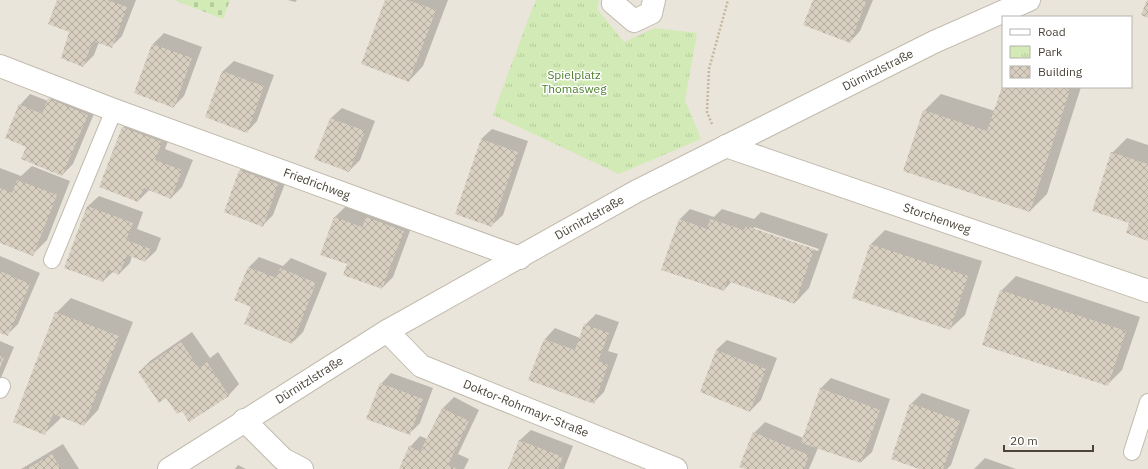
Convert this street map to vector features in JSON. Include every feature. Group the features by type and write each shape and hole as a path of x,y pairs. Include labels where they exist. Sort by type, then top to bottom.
{"street":[{"path":"614,0 613,3 634,22 651,13 654,0"},
{"name":"Dürnitzlstraße","path":"169,469 244,420 388,331 637,191 934,42 1029,0"},
{"name":"Friedrichweg","path":"0,66 114,110 520,258"},
{"name":"Storchenweg","path":"726,146 1148,291"},
{"name":"Doktor-Rohrmayr-Straße","path":"388,331 421,366 676,469"},
{"path":"244,420 283,459 302,469"}],"lane":[{"path":"52,260 114,110"},
{"path":"1132,452 1148,402"}],"path":[{"path":"726,146 714,127 707,112 709,69 728,0"}],"shaded area":[{"path":"0,0 1148,0 1148,469 0,469"}],"green space":[{"path":"174,0 230,0 223,19"},
{"name":"Spielplatz Thomasweg","path":"536,0 599,0 597,9 624,42 655,28 697,33 685,100 701,139 619,174 493,115"}],"building":[{"path":"57,0 107,0 127,7 112,48 93,41 83,67 61,58 69,32 48,24"},
{"path":"385,0 408,0 436,10 409,82 361,64"},
{"path":"813,0 861,0 866,2 850,43 803,25"},
{"path":"1148,0 1148,18 1141,15"},
{"path":"152,44 192,58 174,108 134,93"},
{"path":"222,71 264,86 247,133 205,117"},
{"path":"1002,87 1065,88 1070,90 1030,212 903,171 923,110 987,131"},
{"path":"48,98 88,115 62,176 21,159 26,147 5,138 19,104 42,114"},
{"path":"330,118 365,131 349,172 314,159"},
{"path":"122,127 162,142 155,160 182,170 171,199 144,188 138,202 99,187"},
{"path":"481,139 518,152 492,227 455,214"},
{"path":"1111,152 1148,164 1148,241 1126,233 1129,223 1092,211"},
{"path":"239,170 278,184 263,227 224,212"},
{"path":"17,180 57,195 33,256 0,243 0,188 12,193"},
{"path":"87,206 133,223 126,240 151,249 145,262 127,255 119,275 108,270 103,282 64,268"},
{"path":"334,217 362,227 366,217 404,231 382,289 343,275 347,264 320,255"},
{"path":"679,219 707,229 710,219 744,230 746,226 814,249 795,304 727,281 724,291 661,270"},
{"path":"870,244 968,276 950,330 852,298"},
{"path":"248,267 276,278 280,268 316,283 292,344 244,324 251,307 234,300"},
{"path":"0,271 30,284 8,336 0,333"},
{"path":"1000,290 1126,331 1108,386 982,345"},
{"path":"55,312 119,336 84,426 53,414 45,435 13,422"},
{"path":"584,324 609,333 598,361 608,365 594,404 528,380 544,339 575,350"},
{"path":"181,342 199,368 207,362 229,396 189,422 182,411 177,414 166,398 159,403 138,372"},
{"path":"716,350 766,369 750,412 700,392"},
{"path":"0,356 4,358 0,368"},
{"path":"380,383 423,399 410,435 366,419"},
{"path":"820,388 880,410 861,463 801,443"},
{"path":"910,403 960,421 943,469 919,469 891,459"},
{"path":"442,408 469,421 448,465 457,469 399,469 409,446 420,452"},
{"path":"753,432 809,455 804,469 745,469 739,467"},
{"path":"519,440 563,457 558,469 508,469"},
{"path":"52,454 61,469 27,469"}]}
